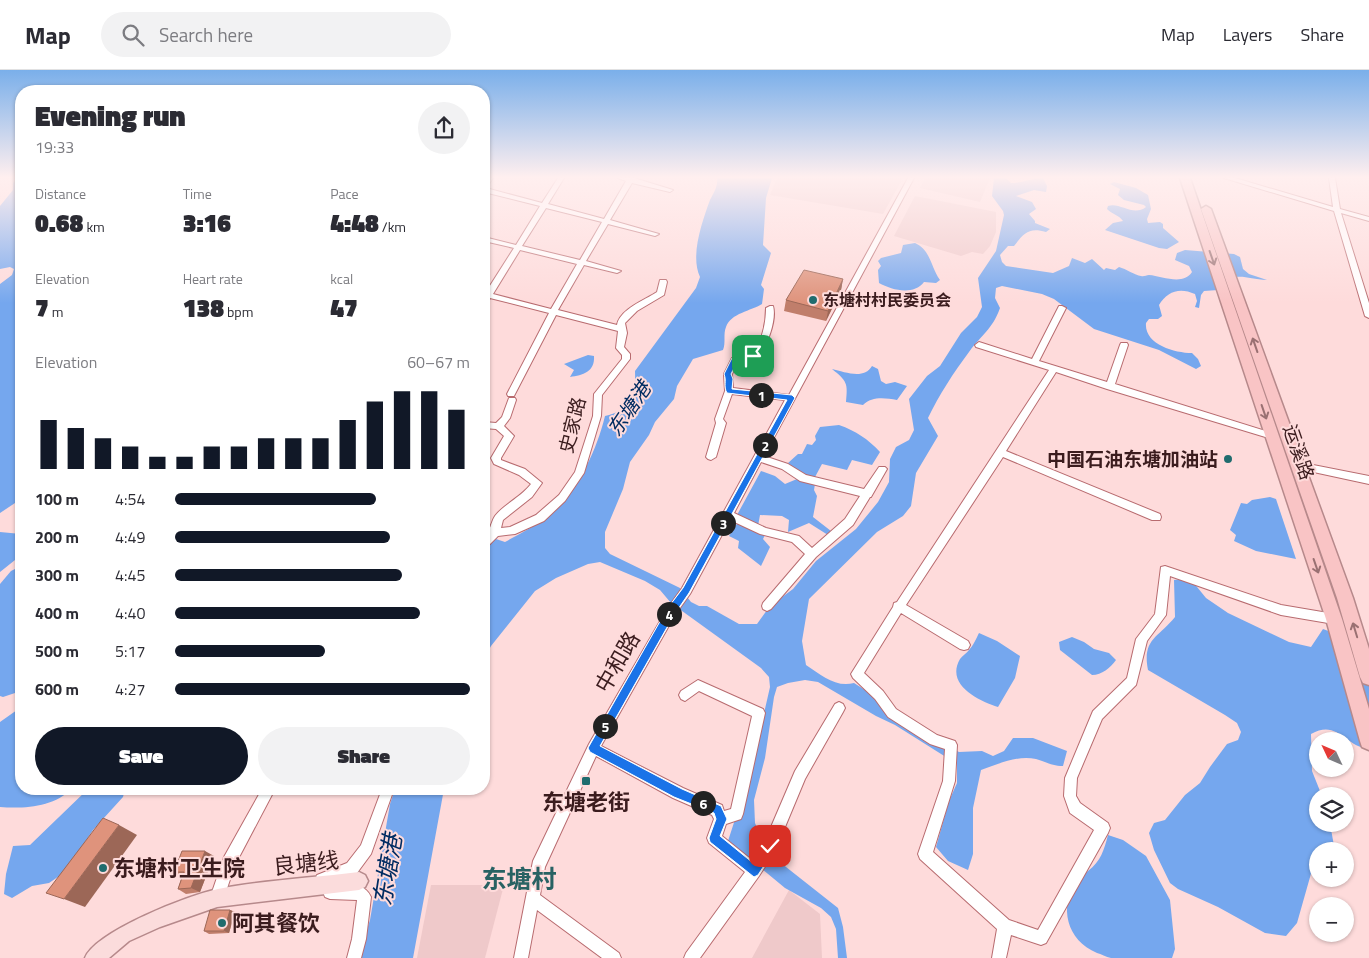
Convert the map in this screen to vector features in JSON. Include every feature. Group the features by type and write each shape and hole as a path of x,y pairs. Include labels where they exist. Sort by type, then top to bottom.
{"highway":[{"name":"运溪路","path":"1199,219 1334,619 1369,741"},
{"name":"运溪路","path":"1210,219 1345,598 1369,677"}],"main road":[{"name":"良塘线","path":"94,958 123,935 157,919 217,898 359,881"}],"street":[{"path":"490,289 536,219"},
{"path":"600,219 655,234"},
{"path":"812,554 795,540 764,531 727,514 889,219"},
{"path":"1340,219 1369,316"},
{"path":"499,426 506,418 512,397 554,310 606,221"},
{"path":"490,240 617,272"},
{"path":"490,298 554,310 622,329 621,323 630,311 642,306 661,293 663,282"},
{"path":"711,457 721,423 719,419 729,391 730,379 728,374 735,360 753,356 758,350 771,318 770,308"},
{"path":"1034,363 1062,308"},
{"name":"史家路","path":"496,532 511,531 540,518 562,498 579,473 594,424 598,394 626,360 626,354 620,348 622,329"},
{"path":"979,345 1054,370 1272,436"},
{"path":"1110,387 1124,345"},
{"path":"1054,370 1002,453 898,606 857,674 879,695 892,713 934,740 951,745 949,781 925,854 1005,926 1041,938 1103,828 1075,808 1070,796 1071,778 1096,715 1132,681 1142,639 1160,616 1165,570 1281,610 1334,619"},
{"path":"729,391 792,398"},
{"path":"490,425 499,426 509,436 496,458 497,462 522,472 537,483 529,494 499,518 496,532 490,538"},
{"path":"1002,453 1156,518"},
{"path":"758,458 785,466 803,478 868,494"},
{"path":"1298,466 1369,480"},
{"path":"767,606 812,554 849,522 882,469"},
{"name":"中和路","path":"521,958 538,866 593,748 671,612 686,591 727,514"},
{"path":"898,606 964,646"},
{"path":"685,695 698,685 759,713 736,814 721,819"},
{"path":"691,958 770,846 800,775 839,708"},
{"path":"593,748 678,793 717,810 721,819 714,838 754,871"},
{"path":"217,898 229,862 266,795"},
{"path":"305,887 352,868 366,849 386,795"},
{"path":"305,887 324,892 358,892 364,897 359,939 354,958"},
{"path":"533,899 614,958"},
{"path":"999,958 1005,926"}],"shaded area":[{"path":"903,219 996,219 996,232 990,246 983,254 972,252 961,256 894,236"},
{"path":"431,885 504,885 485,958 417,958"},
{"path":"789,890 820,914 822,958 752,958"}],"water":[{"path":"0,219 15,219 15,503 0,513 0,284 12,275 14,269 10,267 0,269"},
{"name":"东塘港","path":"704,219 765,219 763,245 771,253 761,285 764,289 762,304 732,318 725,330 723,350 693,359 677,386 674,399 655,422 649,435 630,462 623,489 605,532 605,548 610,554 680,588 691,602 699,606 707,606 739,624 757,624 770,606 793,589 816,561 856,529 878,502 889,482 890,459 896,447 909,440 914,430 909,399 927,376 940,366 961,333 977,317 982,307 978,278 996,251 1003,219 1034,219 1035,223 1050,229 1046,232 1035,230 1027,232 1014,246 1008,246 1000,255 1002,262 1006,266 1053,273 1069,266 1072,258 1085,263 1092,259 1104,270 1106,268 1115,270 1119,267 1142,276 1149,275 1183,279 1192,272 1189,266 1175,260 1177,253 1185,250 1234,254 1240,257 1243,269 1249,274 1267,280 1237,277 1226,280 1219,284 1218,290 1204,291 1201,295 1199,308 1195,307 1197,301 1195,294 1189,292 1174,292 1162,300 1159,305 1162,316 1158,319 1149,319 1146,323 1150,337 1155,342 1169,349 1192,353 1198,359 1201,366 1196,369 1159,350 1094,329 1054,299 1042,294 1002,286 996,288 995,298 1000,308 997,315 952,376 928,418 938,436 916,473 911,506 903,516 877,532 809,599 802,641 806,665 835,682 841,684 854,683 873,695 884,711 959,752 982,751 993,756 1004,751 1013,738 1033,738 1067,751 1063,766 1052,765 1036,759 1022,758 981,770 973,808 973,854 968,870 948,861 936,847 949,801 957,783 957,764 895,725 818,682 805,680 777,687 765,758 754,800 755,823 767,852 838,908 843,927 847,958 838,958 836,929 831,917 821,908 785,888 728,841 751,770 770,687 769,677 761,668 671,603 660,590 645,581 600,562 588,564 556,578 535,591 490,648 490,537 505,542 533,527 548,516 568,495 591,457 605,416 620,410 630,401 633,395 635,371 696,288 700,277 696,259"},
{"path":"1122,219 1147,219 1148,223 1160,222 1163,224 1163,228 1179,242 1167,249 1159,248 1105,230 1113,223 1123,221"},
{"path":"915,243 928,255 940,280 936,283 924,282 914,289 908,290 890,288 879,283 878,270 881,266 878,261 881,258 901,253 903,245"},
{"path":"588,355 594,356 590,369 584,374 570,377 574,370 564,364"},
{"path":"872,366 878,369 881,381 886,384 895,382 907,386 897,400 875,399 863,405 846,402 847,391 844,380 832,369 859,374 869,370"},
{"path":"839,425 861,436 880,452 872,465 852,460 847,470 822,464 815,477 799,473 790,467 788,463 798,454 802,454 807,444 812,445 816,440 815,436 820,427"},
{"path":"761,471 775,476 785,484 797,479 815,484 814,490 817,496 813,517 831,531 828,535 809,523 788,532 789,520 782,516 760,515 758,526 737,515"},
{"path":"1270,497 1276,499 1296,559 1256,551 1234,541 1236,535 1230,530 1241,503 1247,504 1252,500"},
{"path":"738,522 765,535 763,539 770,547 761,566 738,548 739,541 729,536"},
{"path":"0,532 15,533 15,560 0,572"},
{"path":"15,569 15,693 3,697 0,696 0,584"},
{"path":"1184,579 1193,582 1206,598 1228,613 1289,642 1311,647 1323,629 1369,646 1369,749 1354,744 1354,732 1320,730 1309,732 1309,778 1315,778 1318,787 1309,787 1309,832 1331,832 1333,842 1309,842 1309,881 1297,923 1286,936 1265,933 1218,907 1178,889 1170,883 1154,850 1149,833 1154,823 1165,820 1185,795 1200,783 1227,744 1238,740 1241,732 1237,723 1225,715 1148,670 1147,652 1149,645 1175,617 1174,580"},
{"path":"979,633 997,641 1020,656 1015,678 998,707 974,696 960,684 957,677 960,659 972,646"},
{"path":"1072,637 1094,649 1109,653 1116,660 1106,670 1092,675 1060,650 1059,642"},
{"path":"15,711 15,795 64,795 38,806 0,807 0,722"},
{"path":"82,795 124,795 93,830 65,872 49,883 32,886 12,898 4,894 6,874 13,846 30,845"},
{"name":"东塘港","path":"393,795 443,795 413,958 358,958 370,920"},
{"path":"1108,835 1123,840 1146,856 1170,900 1175,949 1172,958 1109,958 1086,947 1072,931 1068,922 1067,912 1071,890 1077,878 1088,871 1099,859"}],"building":[{"name":"东塘村村民委员会","path":"804,270 843,279 828,311 786,300"},
{"path":"103,818 119,825 64,899 46,893"},
{"path":"182,851 205,851 191,888 178,889 184,872 174,872"},
{"path":"210,910 230,910 224,931 204,931"}],"place":[{"name":"东塘村村民委员会","path":"813,300"},
{"name":"中国石油东塘加油站","path":"1228,459"},
{"name":"东塘老街","path":"586,781"},
{"name":"东塘村卫生院","path":"103,868"},
{"name":"阿其餐饮","path":"222,923"}],"district":[{"name":"东塘村","path":"519,879"}],"route":[{"path":"753,356 735,360 728,374 730,379 729,391 792,398 686,591 671,612 593,748 678,793 717,810 721,819 714,838 754,871 770,846"}]}
